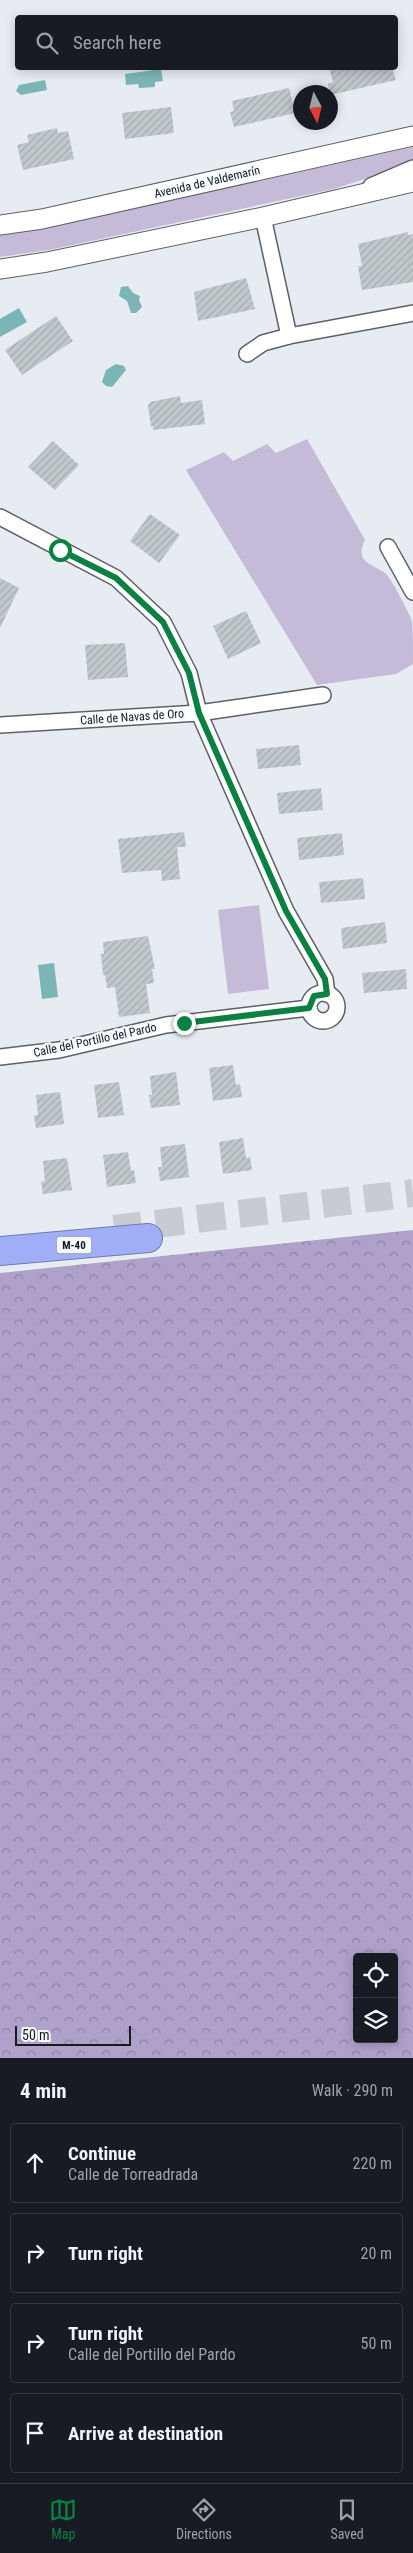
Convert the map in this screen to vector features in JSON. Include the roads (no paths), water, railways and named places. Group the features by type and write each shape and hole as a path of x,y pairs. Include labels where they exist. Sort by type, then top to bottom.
{"highway":[{"name":"M-40","path":"0,1252 148,1238"}],"street":[{"name":"Avenida de Valdemarín","path":"0,225 42,219 413,136"},
{"path":"342,199 413,168"},
{"path":"0,268 47,262 263,217 413,182"},
{"path":"263,217 289,336"},
{"path":"247,354 263,343 289,336 413,313"},
{"path":"0,517 116,578 163,622 189,673 199,713 286,911 325,979 327,994 336,1003 334,1016 326,1021 316,1019 309,1008 314,996 327,994"},
{"path":"388,546 413,592"},
{"name":"Calle de Navas de Oro","path":"0,726 199,713 324,695"},
{"name":"Calle del Portillo del Pardo","path":"0,1058 58,1050 166,1026 309,1008"}],"water":[{"path":"161,70 163,81 155,82 155,87 139,88 138,84 126,85 125,74"},
{"path":"45,80 47,90 21,95 16,91 19,85"},
{"path":"128,286 133,293 140,296 139,300 142,307 136,313 131,313 127,301 119,296 121,287"},
{"path":"19,308 27,322 0,337 0,319"},
{"path":"116,364 124,366 126,370 112,387 106,386 102,382 106,370"},
{"path":"54,963 58,997 42,999 38,965"}],"tunnel":[{"path":"114,1229 413,1193"}]}
